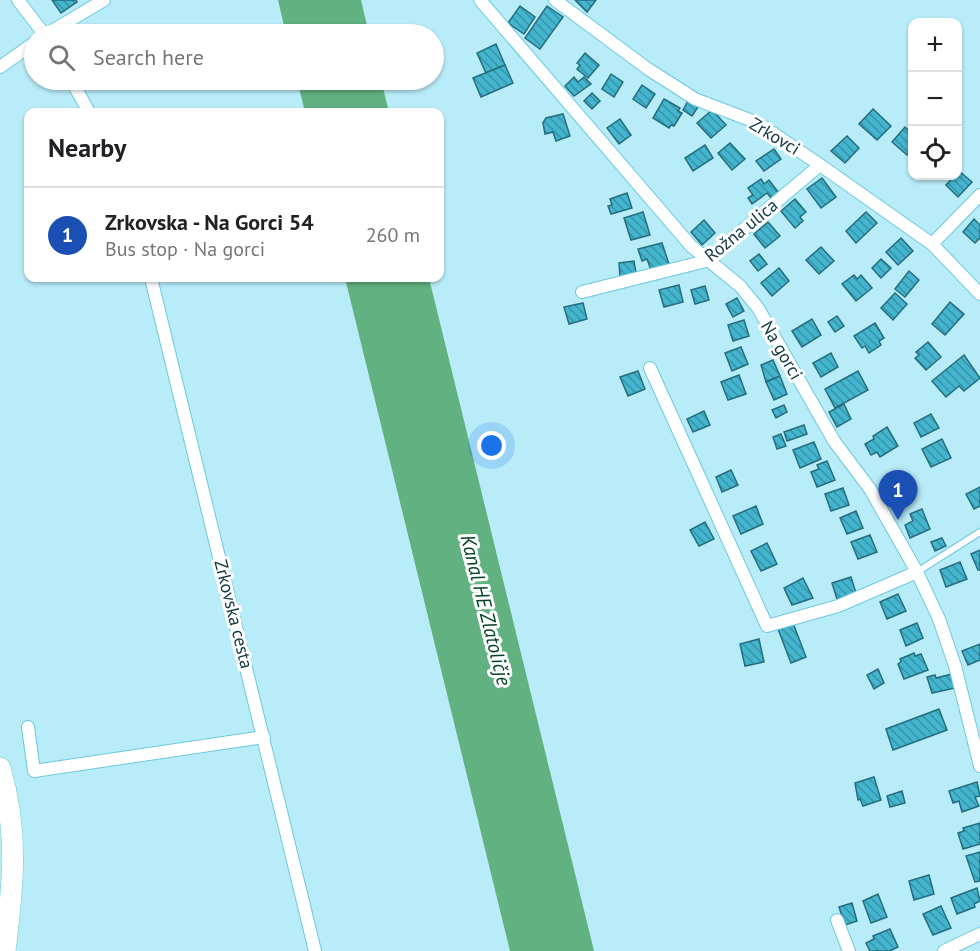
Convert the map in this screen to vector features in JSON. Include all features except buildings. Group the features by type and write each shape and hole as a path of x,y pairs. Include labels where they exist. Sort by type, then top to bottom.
{"highway":[{"path":"0,768 9,798 14,837 13,884 5,951"},
{"path":"0,822 2,837 0,899"}],"street":[{"path":"18,0 38,24"},
{"path":"63,24 104,0"},
{"name":"Na gorci","path":"480,0 706,261 740,286 758,308 834,441 870,489 917,572 939,619 955,666 980,766"},
{"name":"Zrkovci","path":"555,0 648,69 695,99 758,123 820,165 932,244 980,294"},
{"path":"0,68 24,50"},
{"path":"77,90 87,108"},
{"name":"Rožna ulica","path":"582,292 706,261 820,165"},
{"path":"932,244 980,195"},
{"name":"Zrkovska cesta","path":"152,282 315,951"},
{"path":"650,368 767,626 838,606 917,572"},
{"path":"28,727 34,771 264,737"},
{"path":"837,920 849,951"},
{"path":"944,951 960,948 980,934"}],"lane":[{"path":"917,572 980,532"}],"water":[{"path":"278,0 361,0 367,24 284,24"},
{"path":"300,90 384,90 388,108 304,108"},
{"name":"Kanal HE Zlatoličje","path":"346,282 430,282 594,951 510,951"}],"place":[{"name":"Zrkovska - Na Gorci 54","path":"898,520"}]}
